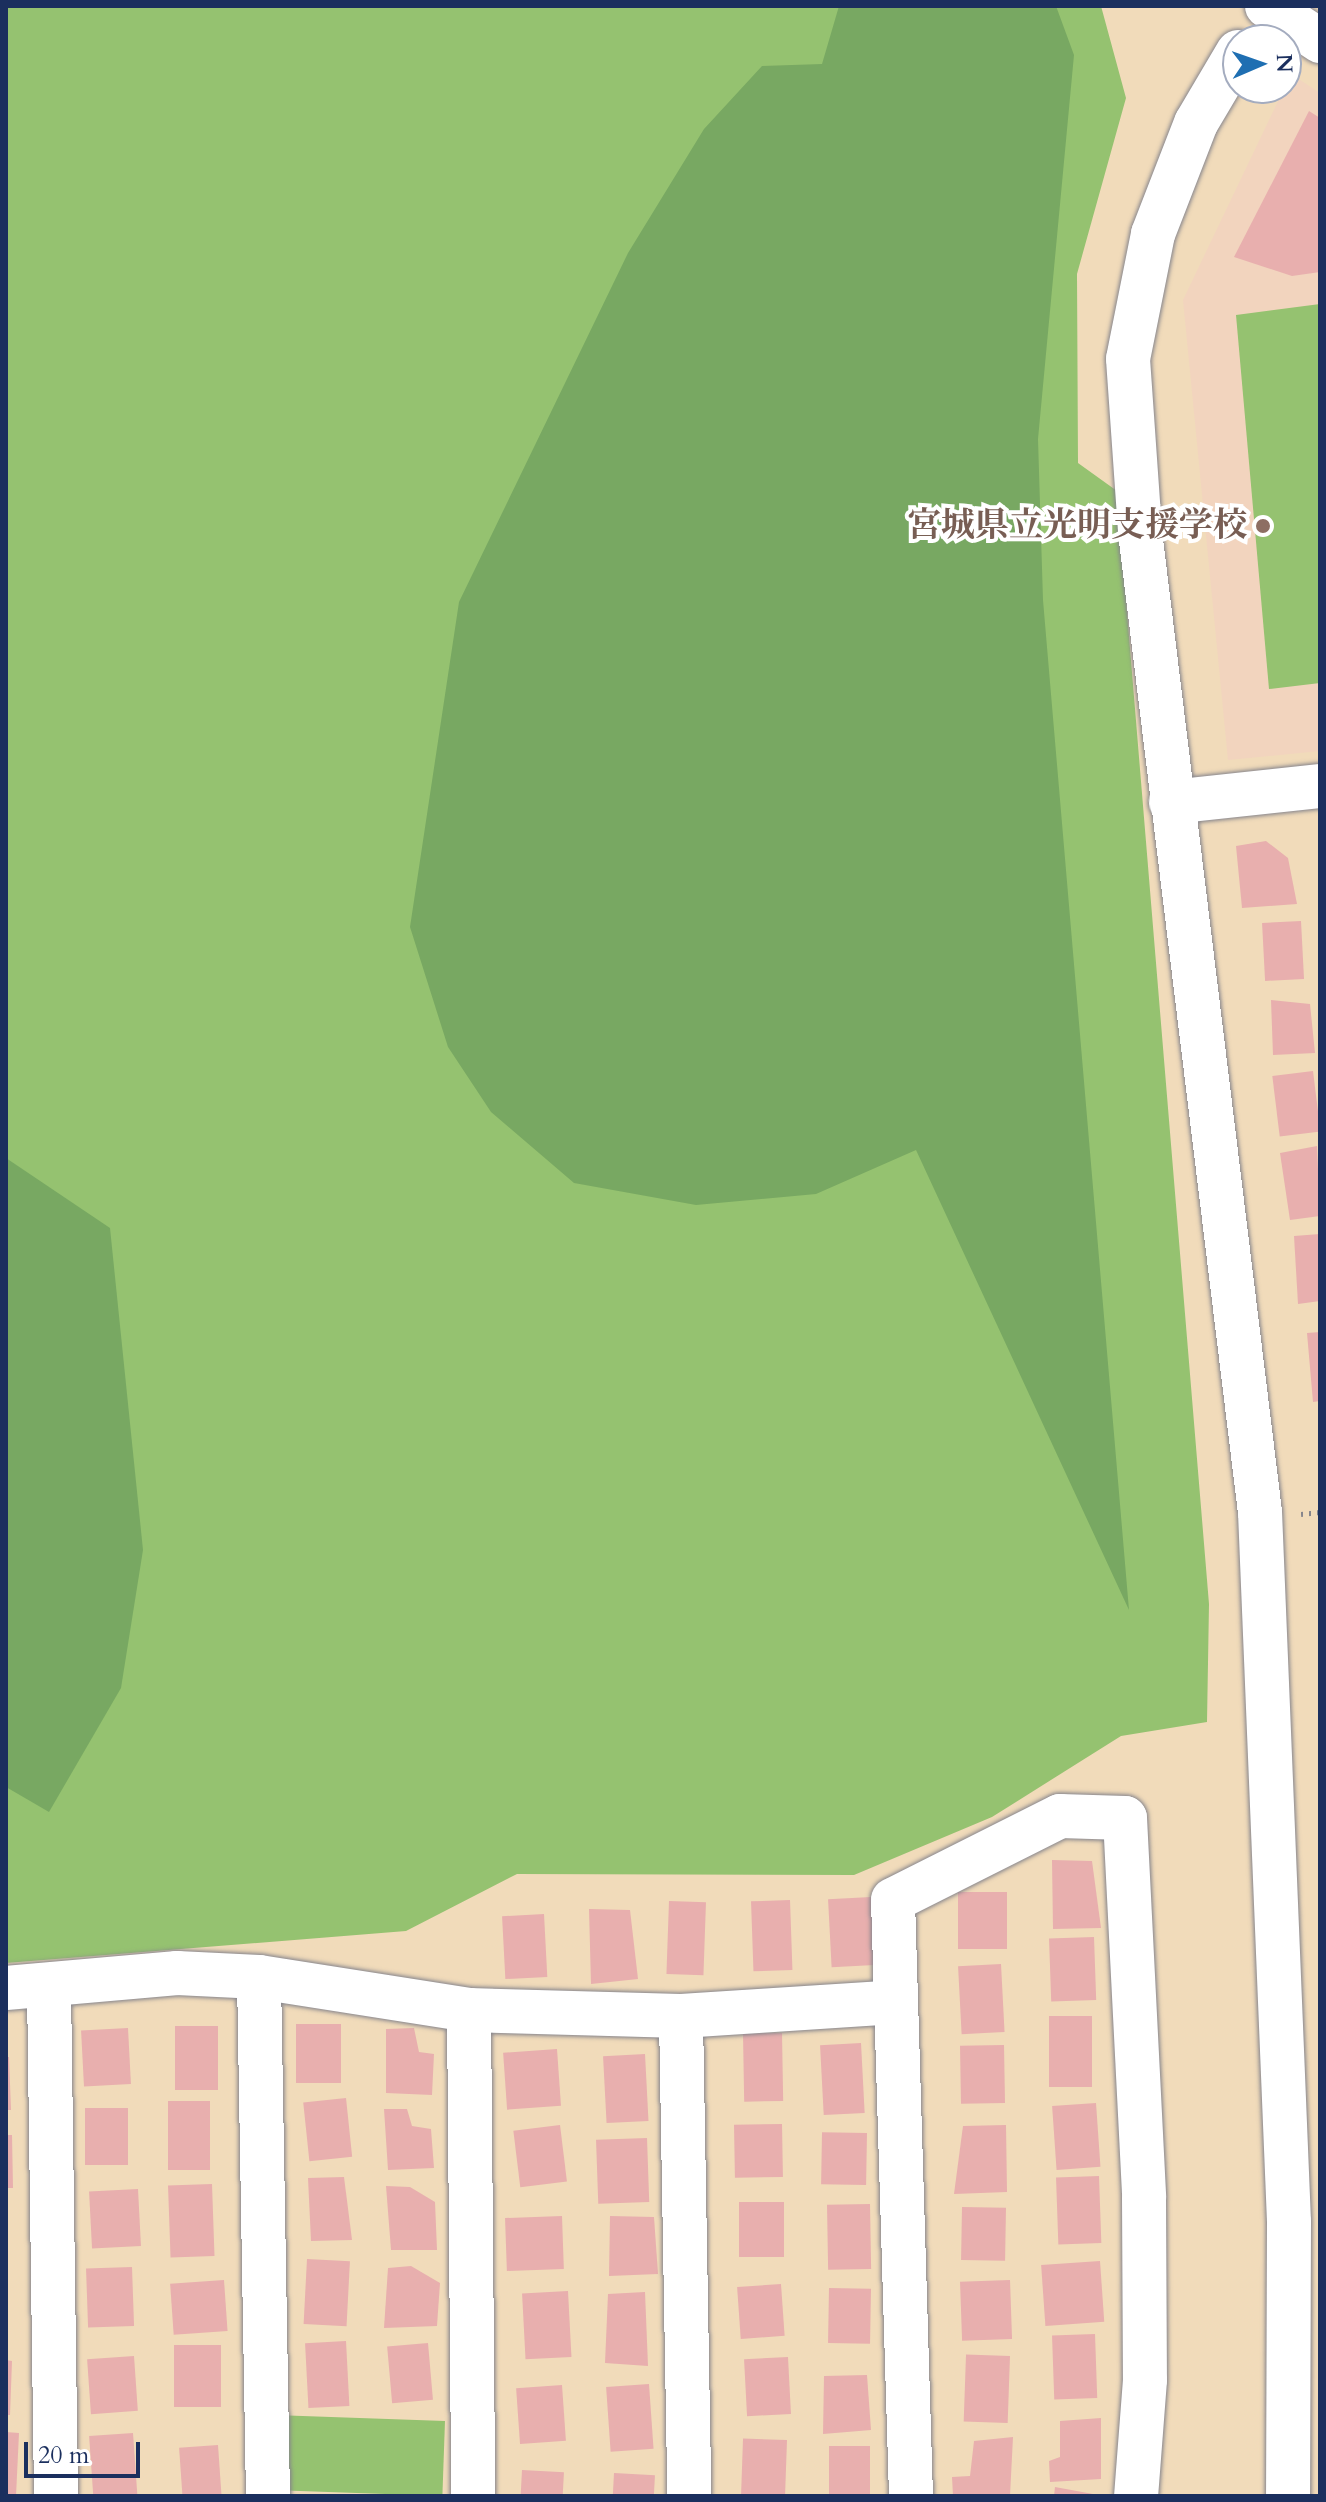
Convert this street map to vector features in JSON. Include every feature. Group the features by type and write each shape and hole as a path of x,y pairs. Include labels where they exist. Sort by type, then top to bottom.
{"street":[{"path":"1255,24 1266,6 1320,41"},
{"path":"1222,79 1196,123 1153,234 1128,359 1171,802 1260,1512 1305,2221 1288,2496"},
{"path":"1171,802 1320,786"},
{"path":"911,2496 893,1900 1060,1816 1125,1818 1144,2198 1145,2380 1136,2496"},
{"path":"6,1988 49,1987 177,1973 259,1977 469,2010 681,2016 896,2002"},
{"path":"259,1977 268,2496"},
{"path":"49,1987 56,2496"},
{"path":"469,2010 473,2496"},
{"path":"681,2016 689,2496"}],"shaded area":[{"name":"宮城県立光明支援学校","path":"1302,81 1320,93 1320,751 1228,760 1183,300 1277,104 1302,104"}],"green space":[{"path":"6,6 1101,6 1126,98 1077,274 1078,463 1117,491 1209,1604 1207,1722 1121,1736 992,1817 854,1875 517,1874 406,1931 6,1963"},
{"path":"839,6 1056,6 1074,55 1038,439 1043,600 1129,1610 916,1150 816,1194 696,1205 574,1183 491,1112 448,1047 410,927 459,602 628,253 704,129 762,66 822,64"},
{"path":"1320,304 1320,683 1269,689 1236,315"},
{"path":"6,1158 110,1228 143,1550 121,1688 49,1812 6,1787"},
{"path":"281,2415 445,2421 442,2496 278,2490"}],"building":[{"path":"1309,111 1320,118 1320,272 1292,276 1234,257"},
{"path":"1266,841 1288,858 1297,904 1242,908 1236,846"},
{"path":"1301,921 1304,979 1265,981 1262,923"},
{"path":"1271,1000 1310,1004 1315,1053 1273,1055"},
{"path":"1313,1071 1320,1132 1280,1137 1272,1076"},
{"path":"1317,1146 1320,1216 1290,1220 1280,1153"},
{"path":"1320,1234 1320,1301 1298,1304 1294,1236"},
{"path":"1320,1332 1320,1401 1313,1402 1307,1333"},
{"path":"1052,1860 1092,1861 1101,1928 1053,1929"},
{"path":"958,1892 1007,1892 1007,1949 958,1949"},
{"path":"871,1897 875,1965 832,1967 828,1899"},
{"path":"790,1900 792,1970 753,1971 751,1901"},
{"path":"669,1901 706,1902 703,1975 666,1974"},
{"path":"589,1909 630,1910 638,1979 591,1984"},
{"path":"544,1914 547,1977 505,1979 502,1916"},
{"path":"1094,1937 1096,2000 1051,2002 1049,1939"},
{"path":"1001,1964 1005,2032 962,2034 958,1966"},
{"path":"1049,2016 1092,2016 1092,2087 1049,2087"},
{"path":"296,2024 341,2024 341,2083 296,2083"},
{"path":"175,2026 218,2026 218,2090 175,2090"},
{"path":"128,2028 131,2084 84,2086 81,2030"},
{"path":"414,2028 419,2052 434,2054 432,2095 386,2093 386,2029"},
{"path":"782,2033 783,2101 744,2102 743,2034"},
{"path":"861,2043 865,2113 824,2115 820,2045"},
{"path":"1004,2045 1005,2103 961,2104 960,2046"},
{"path":"557,2049 561,2106 507,2110 503,2053"},
{"path":"645,2054 649,2121 607,2123 603,2056"},
{"path":"6,2057 9,2057 11,2110 6,2110"},
{"path":"346,2098 352,2157 309,2161 303,2102"},
{"path":"168,2101 210,2101 210,2170 168,2170"},
{"path":"1096,2103 1100,2167 1057,2170 1052,2106"},
{"path":"85,2108 128,2108 128,2165 85,2165"},
{"path":"384,2109 407,2109 412,2126 431,2129 434,2168 388,2170"},
{"path":"782,2124 783,2177 735,2178 734,2125"},
{"path":"560,2125 567,2182 520,2187 513,2131"},
{"path":"1006,2125 1007,2192 954,2194 963,2126"},
{"path":"822,2132 867,2133 866,2185 821,2184"},
{"path":"6,2135 12,2135 13,2188 6,2188"},
{"path":"647,2138 649,2202 598,2204 596,2140"},
{"path":"1099,2176 1101,2243 1058,2244 1056,2178"},
{"path":"344,2177 352,2240 311,2241 308,2178"},
{"path":"212,2184 215,2256 171,2257 168,2186"},
{"path":"386,2186 410,2187 435,2202 437,2250 391,2250"},
{"path":"138,2189 141,2246 92,2248 89,2192"},
{"path":"739,2202 784,2202 784,2257 739,2257"},
{"path":"870,2204 871,2269 828,2270 827,2205"},
{"path":"962,2207 1006,2208 1005,2261 961,2260"},
{"path":"562,2216 564,2269 507,2271 505,2218"},
{"path":"610,2216 654,2217 658,2274 609,2276"},
{"path":"307,2259 350,2261 347,2326 304,2324"},
{"path":"1100,2261 1104,2322 1045,2326 1041,2265"},
{"path":"411,2266 440,2283 437,2326 384,2328 388,2268"},
{"path":"132,2267 134,2326 88,2328 86,2269"},
{"path":"224,2280 228,2331 174,2335 170,2284"},
{"path":"1010,2280 1012,2339 962,2341 960,2282"},
{"path":"781,2284 785,2336 741,2339 737,2287"},
{"path":"829,2288 871,2289 870,2344 828,2343"},
{"path":"568,2291 571,2357 526,2359 522,2293"},
{"path":"645,2292 648,2366 605,2363 608,2294"},
{"path":"1095,2334 1097,2398 1054,2399 1052,2336"},
{"path":"346,2341 349,2406 308,2408 305,2343"},
{"path":"428,2343 433,2400 392,2403 387,2347"},
{"path":"174,2345 221,2345 221,2407 174,2407"},
{"path":"966,2354 1010,2356 1008,2423 964,2421"},
{"path":"134,2356 138,2411 91,2414 87,2359"},
{"path":"788,2357 791,2414 747,2416 744,2359"},
{"path":"6,2360 12,2361 10,2415 6,2415"},
{"path":"867,2375 871,2430 823,2434 824,2376"},
{"path":"649,2384 654,2449 611,2452 606,2387"},
{"path":"562,2385 566,2441 520,2444 516,2388"},
{"path":"1101,2418 1101,2479 1050,2482 1049,2461 1060,2457 1060,2421"},
{"path":"6,2432 19,2433 16,2496 6,2496"},
{"path":"133,2433 137,2495 93,2496 89,2436"},
{"path":"1013,2437 1010,2496 953,2496 952,2477 970,2476 974,2441"},
{"path":"743,2438 787,2440 785,2496 741,2494"},
{"path":"218,2445 222,2496 182,2496 179,2448"},
{"path":"829,2446 870,2446 870,2496 829,2496"},
{"path":"522,2470 564,2472 563,2496 521,2496"},
{"path":"614,2473 655,2475 654,2496 613,2496"},
{"path":"1055,2487 1093,2494 1093,2496 1054,2496"}],"place":[{"name":"宮城県立光明支援学校","path":"1263,526"}]}
